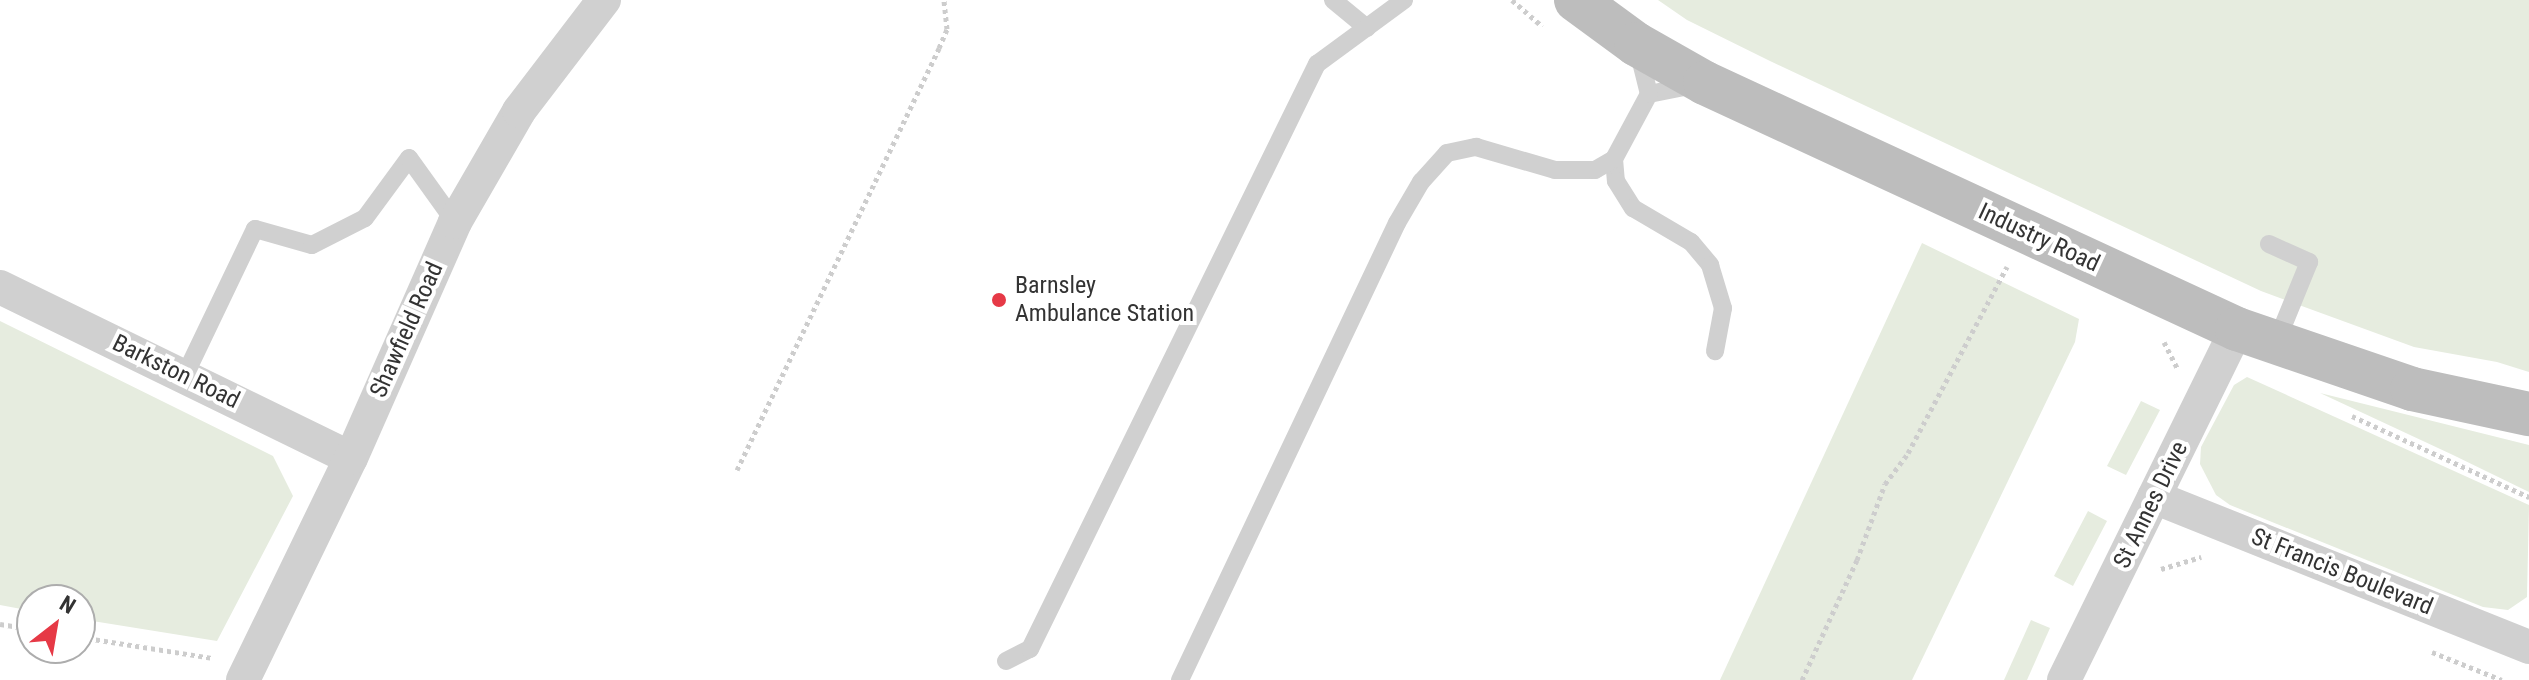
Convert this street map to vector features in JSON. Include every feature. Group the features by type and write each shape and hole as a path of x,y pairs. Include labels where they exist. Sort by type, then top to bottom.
{"street":[{"name":"Shawfield Road","path":"247,672 351,458 455,222 519,111 604,0"},
{"name":"Industry Road","path":"1576,0 1636,44 1705,83 2256,336 2412,389 2529,414"},
{"name":"Barkston Road","path":"0,287 351,458"},
{"name":"St Annes Drive","path":"2064,680 2154,497 2256,336"},
{"name":"St Francis Boulevard","path":"2154,497 2529,647"}],"lane":[{"path":"1333,0 1367,28"},
{"path":"1006,661 1030,649 1317,64 1404,0"},
{"path":"1180,680 1397,223 1421,182 1447,153 1476,147 1555,170 1595,170 1614,159 1649,94 1636,44"},
{"path":"1649,94 1705,83"},
{"path":"185,375 255,229 312,245 365,218 409,158 455,222"},
{"path":"1614,159 1616,181 1633,208 1691,242 1710,265 1723,308 1715,351"},
{"path":"2256,336 2309,262 2269,244"}],"path":[{"path":"737,470 939,48 947,29 944,0"},
{"path":"1802,680 1857,560 1885,484 1908,453 2013,257"},
{"path":"2159,333 2177,366 2176,377"},
{"path":"2157,570 2202,556 2216,562"},
{"path":"96,640 247,672"},
{"path":"2429,650 2502,680"}],"shaded area":[{"path":"1658,0 2529,0 2529,372 2497,362 2414,347 2261,291 1770,61 1687,20"},
{"path":"1922,243 2079,319 2075,342 1912,680 1720,680"},
{"path":"0,321 273,456 293,496 217,641 96,622 96,584 16,584 16,608 0,605"},
{"path":"2247,377 2529,505 2527,597 2508,610 2483,607 2230,505 2216,495 2200,464 2201,447 2234,385"},
{"path":"2320,393 2529,445 2529,492 2453,455"},
{"path":"2141,401 2160,410 2126,475 2107,466"},
{"path":"2088,511 2107,521 2073,586 2054,576"},
{"path":"2031,620 2050,628 2027,680 2004,680"}],"place":[{"name":"Barnsley Ambulance Station","path":"999,300"}]}
